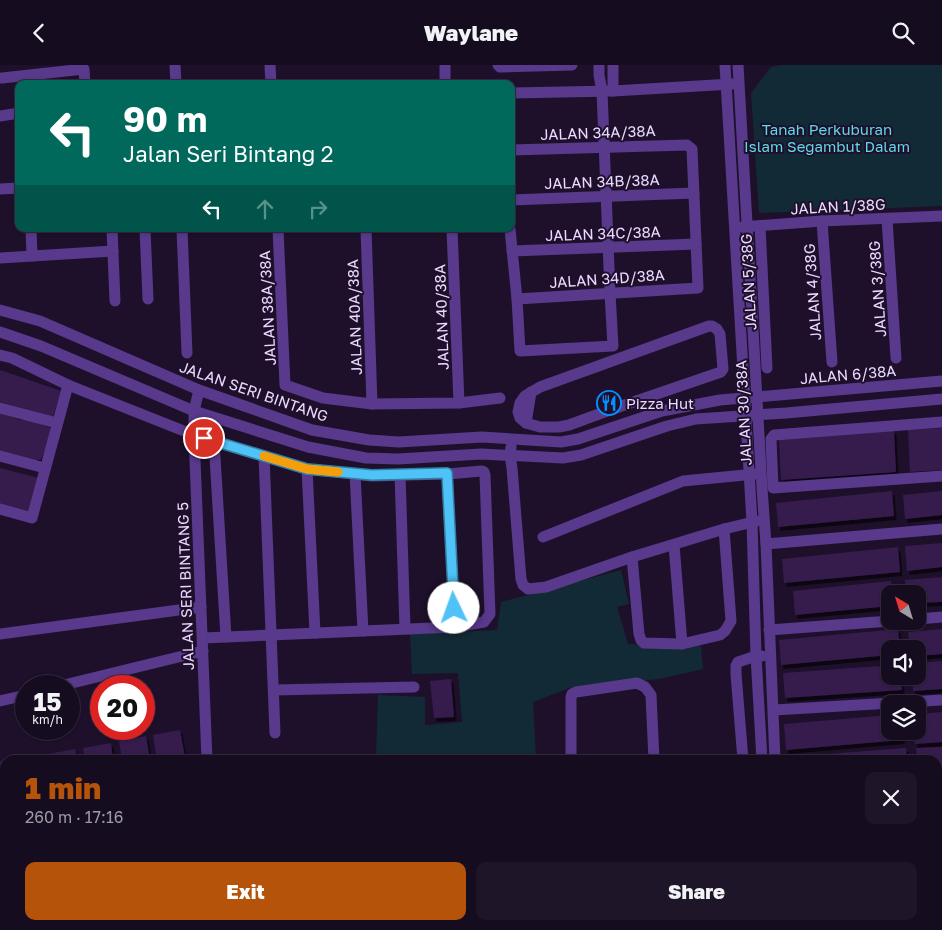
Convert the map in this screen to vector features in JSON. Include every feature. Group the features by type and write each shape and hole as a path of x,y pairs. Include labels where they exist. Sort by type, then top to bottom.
{"street":[{"path":"176,65 176,80"},
{"path":"270,65 271,80"},
{"path":"445,65 445,80"},
{"path":"498,65 500,67 572,65"},
{"path":"599,65 600,75 608,91"},
{"path":"510,232 520,351 613,346 604,147 608,91 613,65"},
{"name":"JALAN 30/38A","path":"725,65 752,522 756,656 762,755"},
{"name":"JALAN 30/38A","path":"738,65 762,473 768,488 764,521 772,655 775,755"},
{"path":"2,78 84,69 85,80"},
{"path":"515,93 608,91 739,84"},
{"path":"0,115 15,113"},
{"name":"JALAN 34A/38A","path":"515,150 686,145 692,149 694,193"},
{"path":"0,189 15,189"},
{"path":"694,193 696,244"},
{"name":"JALAN 34B/38A","path":"515,199 694,193"},
{"name":"JALAN 1/38G","path":"735,227 942,216"},
{"name":"JALAN 3/38G","path":"887,219 896,358"},
{"name":"JALAN 4/38G","path":"822,221 832,362"},
{"name":"JALAN 5/38G","path":"760,225 767,368"},
{"path":"31,232 32,256"},
{"path":"112,232 115,301"},
{"path":"145,232 148,299"},
{"path":"182,232 187,353"},
{"name":"JALAN 38A/38A","path":"278,232 286,385 323,398 372,404"},
{"name":"JALAN 40A/38A","path":"366,232 372,404"},
{"name":"JALAN 40/38A","path":"452,232 459,403"},
{"name":"JALAN 34C/38A","path":"512,251 696,244"},
{"name":"JALAN 34D/38A","path":"517,299 698,288 696,244"},
{"path":"0,258 113,251"},
{"path":"738,284 751,283"},
{"name":"JALAN SERI BINTANG","path":"0,310 40,321 199,390 312,429 369,440 399,442 482,437 561,442 578,439 621,425"},
{"path":"709,326 717,329 720,334 723,369 721,372 569,425 540,427 523,421 518,412 520,403 525,396 540,387 709,326"},
{"path":"0,332 40,346 194,411 308,447 366,458 398,459 481,454 563,458 582,455 667,426 696,419 942,399"},
{"path":"0,355 12,358 68,385 194,435 307,469 372,475 484,472 490,614 484,622 455,627 203,638"},
{"name":"JALAN 6/38A","path":"621,425 662,411 713,401 942,381"},
{"path":"0,509 32,518 68,385"},
{"name":"JALAN SERI BINTANG 5","path":"199,390 194,411 194,435 206,755"},
{"path":"372,404 459,403 500,398"},
{"path":"0,408 57,423"},
{"path":"523,421 513,439 510,455 521,579 523,585 528,589 546,587 632,557 724,529 764,521"},
{"path":"942,422 774,435 771,439 768,488 942,476"},
{"path":"621,425 626,440"},
{"path":"559,427 558,432 561,442"},
{"path":"214,441 226,637"},
{"path":"0,456 45,468"},
{"path":"264,456 275,733"},
{"path":"307,469 315,633"},
{"path":"447,473 455,627"},
{"path":"543,537 683,481 762,473"},
{"path":"355,474 363,631"},
{"path":"400,475 405,629"},
{"path":"632,557 639,634 644,643 682,644 720,635 731,621 724,529"},
{"path":"766,544 942,529"},
{"path":"674,545 682,644"},
{"path":"0,635 201,607"},
{"path":"926,618 942,617"},
{"path":"769,629 881,622"},
{"path":"80,681 203,651"},
{"path":"743,755 736,666 738,662 756,656 772,655"},
{"path":"570,755 572,693 637,683 645,687 651,695 654,755"},
{"path":"274,690 414,687"},
{"path":"0,701 15,698"},
{"path":"774,710 942,700"}],"green space":[{"name":"Tanah Perkuburan Islam Segambut Dalam","path":"781,65 942,65 942,206 759,213 751,93 771,67"},
{"path":"621,570 629,604 617,607 628,644 701,646 703,669 659,679 572,687 533,702 536,755 376,755 378,695 425,697 425,725 462,722 458,673 412,674 410,634 497,630 501,602"}],"building":[{"path":"0,370 61,391 53,417 0,402"},
{"path":"0,413 20,420 30,420 53,429 41,460 21,459 0,451"},
{"path":"942,428 942,470 910,472 908,430"},
{"path":"894,430 896,472 781,480 779,438"},
{"path":"0,468 39,478 30,512 0,504"},
{"path":"892,491 894,516 778,527 776,503"},
{"path":"942,491 942,515 905,519 903,495"},
{"path":"942,543 942,567 907,571 905,546"},
{"path":"898,547 900,572 784,583 782,559"},
{"path":"942,577 942,602 926,603 926,585 905,585 905,580"},
{"path":"891,581 891,585 881,585 881,607 795,615 793,591"},
{"path":"942,629 942,654 926,655 926,640 909,640 908,632"},
{"path":"898,630 899,640 881,640 881,656 781,665 779,640"},
{"path":"942,661 942,689 913,691 913,685 926,685 926,662"},
{"path":"881,666 881,685 902,685 902,690 785,698 783,673"},
{"path":"451,679 454,717 434,718 430,681"},
{"path":"942,712 942,742 915,744 915,740 926,740 926,713"},
{"path":"881,716 881,740 902,740 786,750 784,724"},
{"path":"180,730 185,755 156,755 154,740 155,735"},
{"path":"147,740 149,755 121,755 119,741"},
{"path":"111,743 112,755 84,755 83,748"},
{"path":"942,747 942,755 917,755 916,748"},
{"path":"906,748 907,755 813,755"},
{"path":"75,749 76,755 48,755"}],"slow traffic":[{"path":"264,456 307,469 338,472"}],"place":[{"name":"Pizza Hut","path":"609,403"}],"route":[{"path":"204,438 307,469 372,475 447,473 454,608"}]}
